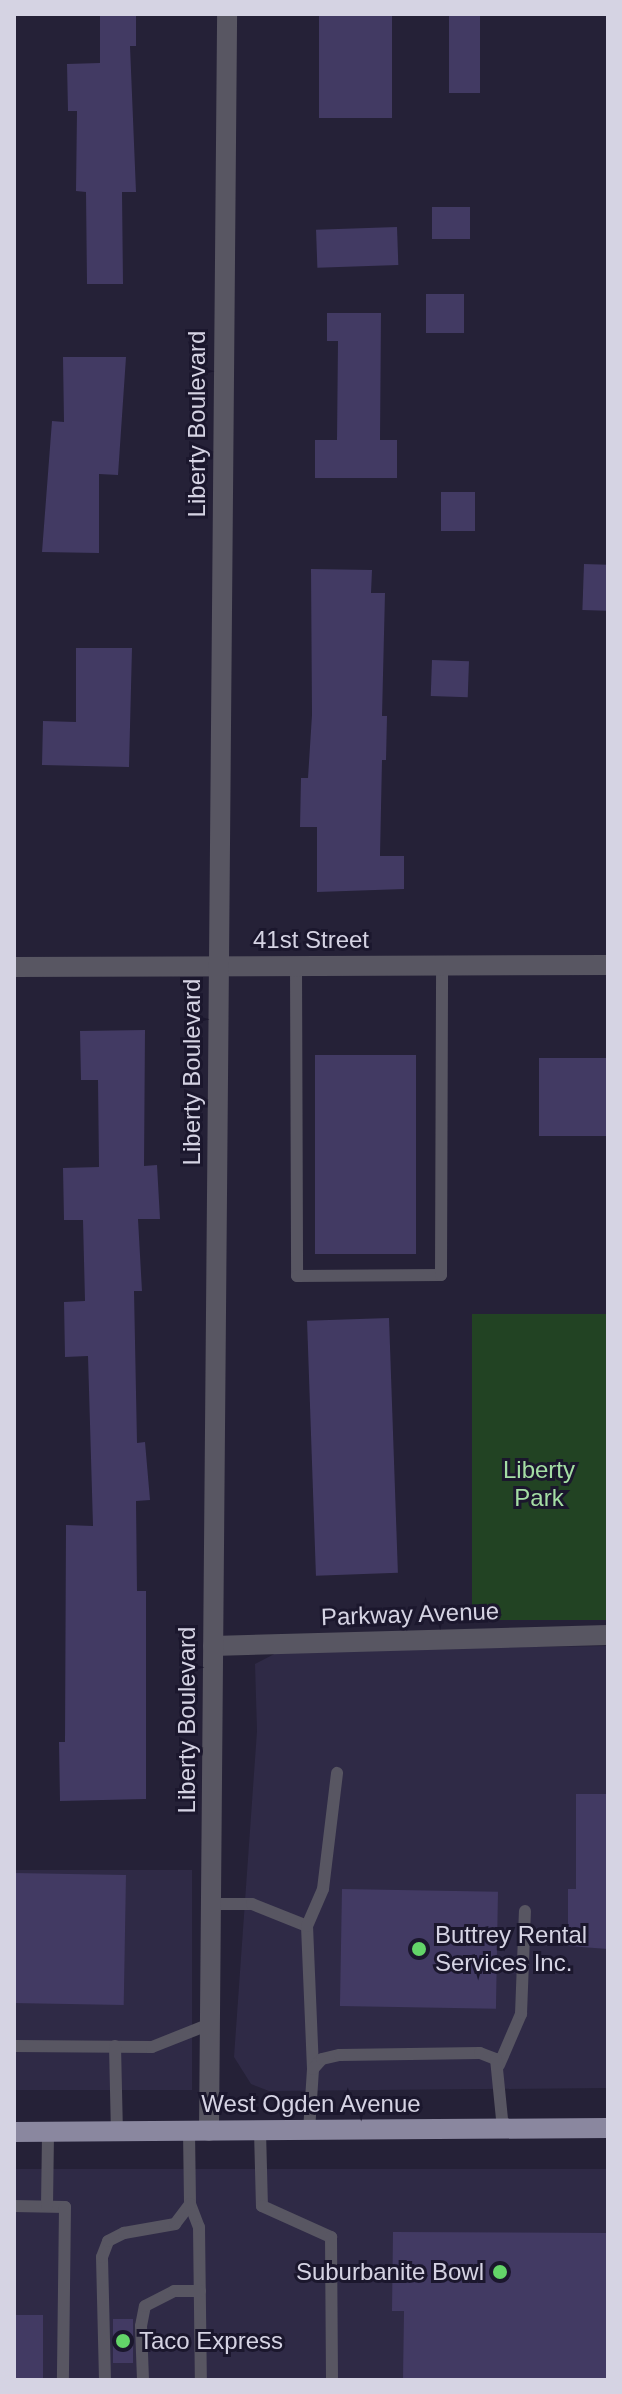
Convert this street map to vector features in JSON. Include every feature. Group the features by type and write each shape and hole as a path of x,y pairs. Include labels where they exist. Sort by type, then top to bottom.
{"main road":[{"name":"West Ogden Avenue","path":"14,2132 608,2128"}],"street":[{"name":"Liberty Boulevard","path":"199,2131 210,2024 227,14"},
{"name":"41st Street","path":"14,967 608,965"},
{"name":"Parkway Avenue","path":"213,1646 608,1635"}],"lane":[{"path":"296,966 297,1276 312,1276 441,1275 442,965"},
{"path":"309,2131 313,2069 307,1926 323,1889 337,1773"},
{"path":"211,1904 252,1904 307,1926"},
{"path":"503,2129 499,2065 521,2014 525,1911"},
{"path":"14,2046 152,2047 210,2024"},
{"path":"115,2046 117,2132"},
{"path":"313,2069 322,2059 340,2055 480,2053 499,2065"},
{"path":"199,2131 190,2204 199,2227 201,2380"},
{"path":"260,2131 262,2206 331,2237 332,2380"},
{"path":"47,2206 48,2132"},
{"path":"105,2380 102,2278 108,2241 124,2233 175,2224 190,2204"},
{"path":"14,2206 65,2207 63,2380"},
{"path":"143,2380 141,2326 145,2306 174,2291 200,2291"}],"shaded area":[{"path":"608,1646 608,2088 269,2091 251,2084 234,2057 257,1731 255,1664 282,1650"},
{"path":"14,1870 192,1870 192,2090 14,2090"},
{"path":"14,2169 608,2169 608,2380 14,2380"}],"green space":[{"name":"Liberty Park","path":"472,1314 608,1314 608,1620 472,1620"}],"building":[{"path":"100,14 136,14 136,46 130,46 136,192 122,192 123,284 87,284 86,192 76,191 77,111 68,111 67,64 100,63"},
{"path":"319,14 392,14 392,118 319,118"},
{"path":"449,14 480,14 480,93 449,93"},
{"path":"432,207 470,207 470,239 432,239"},
{"path":"397,227 398,265 317,268 316,230"},
{"path":"426,294 464,294 464,333 426,333"},
{"path":"327,313 381,313 380,440 397,440 397,478 315,478 315,440 337,440 338,341 327,341"},
{"path":"63,357 126,357 118,475 99,474 99,553 42,552 52,421 64,422"},
{"path":"441,492 475,492 475,531 441,531"},
{"path":"584,564 608,565 606,611 582,610"},
{"path":"311,569 372,570 371,593 385,593 382,716 387,716 386,760 382,760 380,856 404,856 404,889 317,892 317,827 300,827 301,778 308,778 312,715"},
{"path":"76,648 132,648 129,767 42,765 43,721 76,722"},
{"path":"432,660 469,661 468,697 431,696"},
{"path":"145,1030 144,1166 157,1165 160,1219 138,1219 142,1291 134,1291 137,1443 145,1442 150,1500 136,1501 137,1591 146,1591 146,1799 60,1801 59,1742 65,1742 66,1525 93,1526 88,1356 65,1357 64,1302 85,1301 83,1220 64,1220 63,1168 99,1167 98,1080 81,1080 80,1031"},
{"path":"315,1055 416,1055 416,1254 315,1254"},
{"path":"539,1058 608,1058 608,1136 539,1136"},
{"path":"389,1318 398,1573 316,1576 307,1321"},
{"path":"576,1794 608,1794 608,1949 568,1946 568,1889 576,1889"},
{"path":"14,1873 126,1875 124,2005 14,2003"},
{"name":"Buttrey Rental Services Inc.","path":"342,1889 498,1892 496,2009 340,2006"},
{"name":"Suburbanite Bowl","path":"393,2232 608,2233 608,2380 403,2380 404,2311 392,2311"},
{"path":"14,2315 43,2315 43,2380 14,2380"},
{"name":"Taco Express","path":"113,2319 133,2319 133,2363 113,2363"}],"place":[{"name":"Buttrey Rental Services Inc.","path":"419,1949"},
{"name":"Suburbanite Bowl","path":"500,2272"},
{"name":"Taco Express","path":"123,2341"}]}
